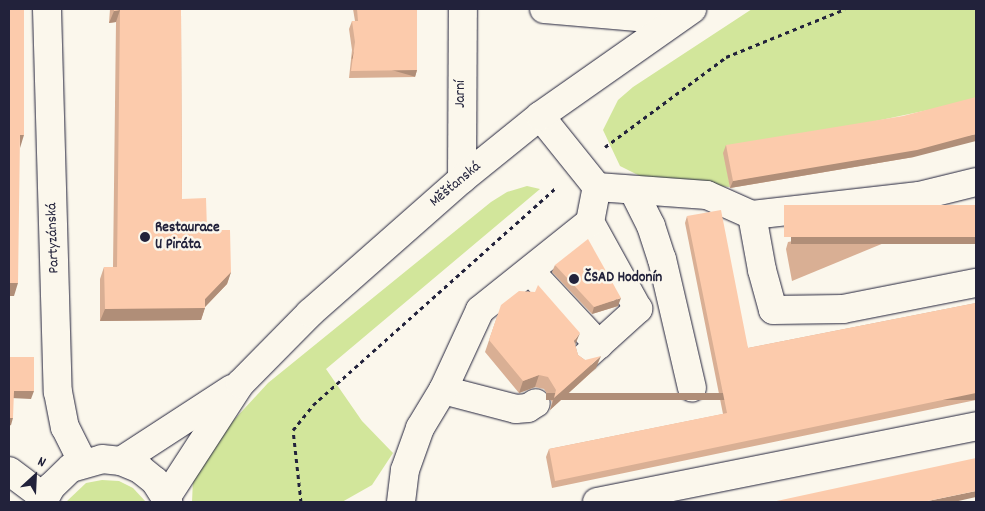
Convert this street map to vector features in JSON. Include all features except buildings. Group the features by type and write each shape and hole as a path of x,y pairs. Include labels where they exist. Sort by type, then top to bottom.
{"main road":[{"name":"Partyzánská","path":"47,9 58,392 65,427 83,463"},
{"name":"Jarní","path":"462,179 463,9"},
{"path":"544,9 682,14"},
{"name":"Měšťanská","path":"44,500 60,476 83,463 121,461 140,469 155,481 167,500 240,384 310,313 462,179 540,116 682,14"},
{"path":"540,116 597,187 707,195 752,214 919,196 976,182"},
{"path":"401,502 405,470 420,428 443,390 480,310 590,222 597,187"},
{"path":"633,190 651,226 662,259 692,388"},
{"path":"752,214 762,270 773,310 843,309 976,283"},
{"path":"530,270 592,351 638,309 590,222"},
{"name":"Měšťanská","path":"121,461 240,384"},
{"path":"443,390 516,409 528,408 536,403"},
{"path":"597,502 976,426"},
{"path":"9,471 44,500"}],"path":[{"path":"301,502 293,430 313,405 580,166 726,57 845,9"}],"green space":[{"path":"752,9 976,9 976,100 724,153 730,187 650,181 620,166 603,130 618,100 633,87"},
{"path":"527,186 540,189 326,369 362,421 393,453 372,485 342,502 192,502 193,479 208,448 268,383 491,202 507,192"},
{"path":"102,480 119,481 133,488 146,502 66,502 86,483"}],"place":[{"name":"Restaurace U Piráta","path":"145,237"},
{"name":"ČSAD Hodonín","path":"574,279"}]}
